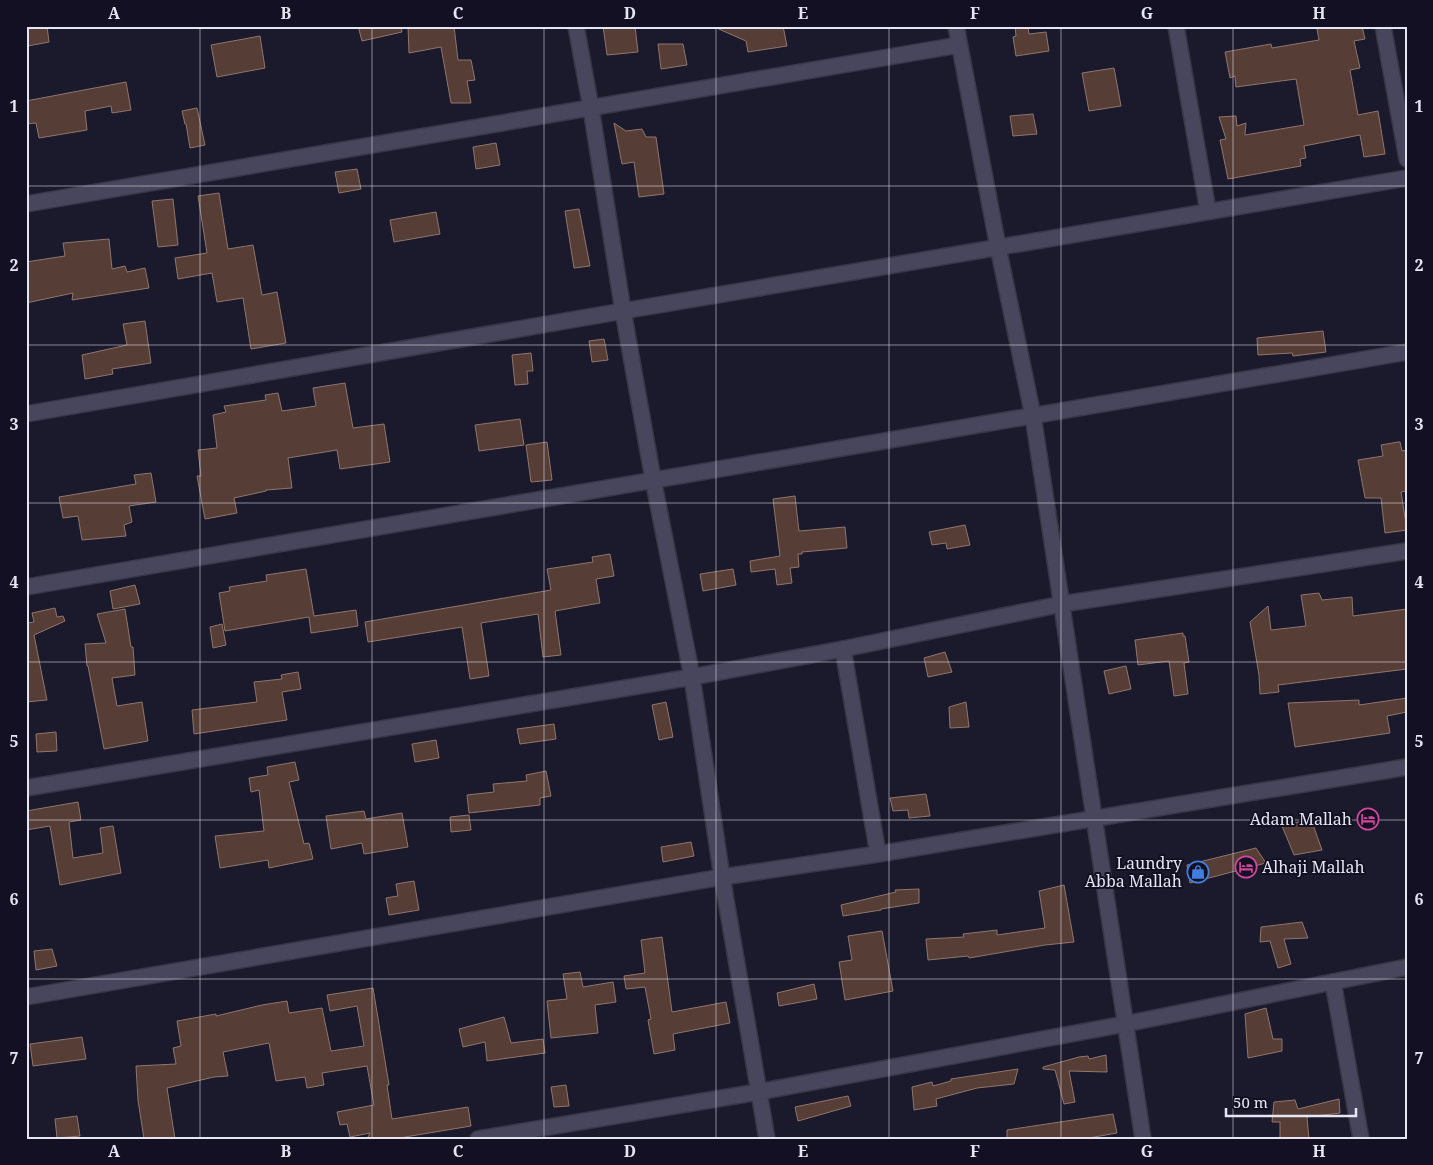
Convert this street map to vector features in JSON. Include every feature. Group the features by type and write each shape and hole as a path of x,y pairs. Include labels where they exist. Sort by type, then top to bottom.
{"street":[{"path":"576,26 623,311 692,678 722,878 767,1139"},
{"path":"956,26 998,247 1033,416 1143,1139"},
{"path":"1176,26 1208,211"},
{"path":"1383,26 1407,160"},
{"path":"26,204 959,45"},
{"path":"26,414 1407,178"},
{"path":"26,587 1407,352"},
{"path":"26,788 692,678 1062,604 1407,551"},
{"path":"844,649 878,854"},
{"path":"26,996 722,878 1407,767"},
{"path":"478,1139 758,1092 1125,1024 1407,967"},
{"path":"1334,982 1361,1139"}],"building":[{"path":"26,26 47,26 49,42 28,46"},
{"path":"358,26 401,26 402,32 362,41"},
{"path":"408,26 454,26 458,60 471,60 475,80 467,81 471,103 451,103 441,47 409,53"},
{"path":"603,26 635,26 638,52 607,55"},
{"path":"712,26 783,26 787,46 748,52 746,41"},
{"path":"1015,26 1028,26 1029,34 1046,32 1049,51 1016,56 1013,37 1016,36"},
{"path":"1332,26 1362,26 1365,39 1354,41 1360,68 1350,70 1358,115 1378,111 1385,154 1364,157 1360,135 1304,146 1306,158 1300,159 1301,166 1228,179 1220,140 1226,139 1219,117 1236,116 1237,126 1246,123 1245,135 1304,125 1296,79 1236,87 1235,76 1230,78 1225,52 1271,44 1272,48 1319,40 1317,29"},
{"path":"260,36 265,68 217,77 211,45"},
{"path":"658,44 683,44 687,65 661,69"},
{"path":"1114,68 1121,106 1089,111 1082,73"},
{"path":"126,82 131,110 112,113 111,106 85,111 87,130 39,138 36,123 26,124 26,101"},
{"path":"197,108 205,145 190,148 182,111"},
{"path":"1033,114 1037,134 1013,136 1010,116"},
{"path":"614,123 626,131 642,129 646,137 656,137 664,194 639,197 634,162 622,164"},
{"path":"496,143 500,165 476,169 473,147"},
{"path":"357,169 361,189 339,193 335,172"},
{"path":"219,193 228,249 253,245 262,295 277,292 286,343 251,349 243,298 217,302 212,273 178,279 175,258 207,253 198,196"},
{"path":"173,199 178,245 158,247 152,201"},
{"path":"579,209 590,266 574,268 565,211"},
{"path":"436,212 440,234 394,242 390,220"},
{"path":"109,239 112,269 125,266 127,272 145,268 149,288 72,300 73,293 26,303 26,262 65,256 63,243"},
{"path":"145,321 151,363 112,369 113,374 85,379 82,355 127,345 123,324"},
{"path":"1323,331 1326,352 1293,356 1292,353 1258,355 1257,338"},
{"path":"604,339 608,360 592,362 589,341"},
{"path":"531,353 533,371 527,371 528,384 515,385 512,355"},
{"path":"345,383 353,428 384,424 390,462 340,469 337,450 288,458 292,488 266,490 234,498 237,513 205,519 197,476 201,476 198,450 217,448 213,415 226,412 224,406 266,400 265,395 278,393 282,411 316,406 313,388"},
{"path":"520,419 524,445 479,451 475,425"},
{"path":"547,442 552,480 531,482 526,445"},
{"path":"1400,442 1402,451 1407,450 1407,491 1401,492 1407,530 1385,533 1381,498 1365,498 1358,460 1383,456 1381,445"},
{"path":"151,473 156,502 129,506 132,522 124,525 126,536 82,540 78,516 63,518 59,497 136,484 134,475"},
{"path":"795,496 799,531 845,527 847,548 798,554 799,567 790,568 792,583 777,585 775,569 751,572 750,561 780,556 773,499"},
{"path":"965,525 970,545 947,549 946,543 932,545 929,532"},
{"path":"610,554 614,576 596,579 600,603 555,611 561,655 543,657 538,614 481,623 489,676 470,679 462,627 368,642 365,622 551,590 547,569 593,562 592,557"},
{"path":"306,569 314,616 356,610 358,626 311,633 309,617 225,631 219,593 230,591 229,587 267,581 266,575"},
{"path":"733,569 736,585 703,591 700,574"},
{"path":"135,585 140,604 113,609 110,591"},
{"path":"1319,593 1322,600 1352,597 1353,616 1407,609 1407,669 1278,685 1279,692 1260,694 1259,675 1250,622 1268,606 1271,630 1306,626 1301,595"},
{"path":"55,608 57,617 63,616 65,621 34,635 47,700 26,702 26,623 34,622 32,613"},
{"path":"125,609 131,647 133,647 135,675 112,678 117,706 142,702 148,741 104,749 87,666 85,644 106,643 97,614"},
{"path":"222,624 226,645 213,648 210,627"},
{"path":"1183,633 1189,662 1184,663 1188,694 1174,696 1169,661 1138,665 1135,640"},
{"path":"945,652 952,672 928,677 924,658"},
{"path":"1126,666 1131,689 1109,694 1104,671"},
{"path":"298,672 301,689 282,692 287,720 194,734 192,710 257,702 254,682 282,679 281,675"},
{"path":"1407,698 1407,712 1387,716 1390,733 1295,747 1288,703 1359,700 1359,705"},
{"path":"666,702 673,737 659,740 652,705"},
{"path":"966,702 969,727 950,728 949,707"},
{"path":"554,724 556,739 520,744 517,729"},
{"path":"56,732 57,751 37,752 36,734"},
{"path":"436,740 439,758 415,762 412,744"},
{"path":"295,762 299,780 289,782 304,844 309,843 313,859 269,868 268,860 220,868 215,836 264,831 259,790 251,792 249,778 268,775 267,767"},
{"path":"546,771 551,796 540,798 540,805 469,813 467,795 494,792 493,784 527,781 526,775"},
{"path":"926,794 930,816 909,818 908,810 893,811 890,798"},
{"path":"78,802 81,820 69,822 73,858 103,853 100,828 113,826 121,873 60,885 50,826 26,830 26,811"},
{"path":"364,811 366,819 402,813 408,847 364,854 362,843 331,849 326,816"},
{"path":"469,815 471,830 451,832 450,817"},
{"path":"1311,819 1322,850 1294,855 1282,826"},
{"path":"691,842 694,856 663,862 661,847"},
{"path":"1256,848 1266,863 1190,883 1187,865"},
{"path":"414,881 419,910 389,915 386,898 398,896 396,884"},
{"path":"1064,885 1074,942 969,958 968,956 928,960 926,939 964,937 963,934 997,930 997,935 1045,928 1039,891"},
{"path":"919,889 919,903 843,916 841,905 896,892 895,890"},
{"path":"1302,922 1308,938 1284,939 1291,964 1278,968 1270,941 1260,942 1261,927"},
{"path":"882,931 893,991 845,1000 839,962 852,960 848,936"},
{"path":"662,937 672,1012 726,1002 730,1023 673,1034 675,1050 654,1054 648,1020 651,1019 645,987 626,989 624,976 645,973 641,940"},
{"path":"52,949 57,966 36,970 34,951"},
{"path":"580,972 583,987 613,982 616,1002 595,1005 598,1033 551,1038 547,1001 567,999 563,974"},
{"path":"814,984 817,999 779,1006 777,993"},
{"path":"373,988 389,1085 387,1085 392,1119 468,1107 471,1126 393,1139 367,1139 370,1133 350,1137 347,1124 340,1125 337,1112 374,1105 367,1066 322,1073 324,1085 307,1088 305,1077 276,1081 269,1043 223,1052 228,1076 214,1077 167,1088 175,1139 144,1139 138,1100 136,1066 176,1064 173,1048 181,1046 177,1021 216,1014 216,1016 287,1001 289,1013 322,1008 331,1051 364,1046 357,1006 330,1011 327,995"},
{"path":"1266,1008 1273,1039 1282,1039 1282,1051 1248,1058 1245,1014"},
{"path":"504,1017 511,1043 543,1039 545,1053 487,1061 485,1042 463,1047 459,1029"},
{"path":"82,1037 86,1059 33,1066 30,1044"},
{"path":"1106,1055 1107,1072 1069,1071 1075,1102 1064,1104 1055,1070 1043,1069 1043,1067 1079,1057 1088,1056 1089,1059"},
{"path":"1018,1069 1014,1084 977,1088 936,1099 937,1106 914,1110 912,1087 932,1082 933,1086 951,1081 951,1079"},
{"path":"566,1085 569,1106 554,1107 551,1087"},
{"path":"848,1096 851,1106 798,1121 795,1107"},
{"path":"1339,1099 1340,1113 1307,1117 1309,1139 1280,1139 1280,1122 1272,1122 1274,1102 1295,1100 1298,1109"},
{"path":"1113,1114 1117,1133 1083,1139 1007,1139 1007,1130"},
{"path":"77,1116 80,1136 57,1138 55,1119"}],"place":[{"name":"Adam Mallah","path":"1368,819"},
{"name":"Alhaji Mallah","path":"1246,867"},
{"name":"Laundry Abba Mallah","path":"1198,872"}]}
